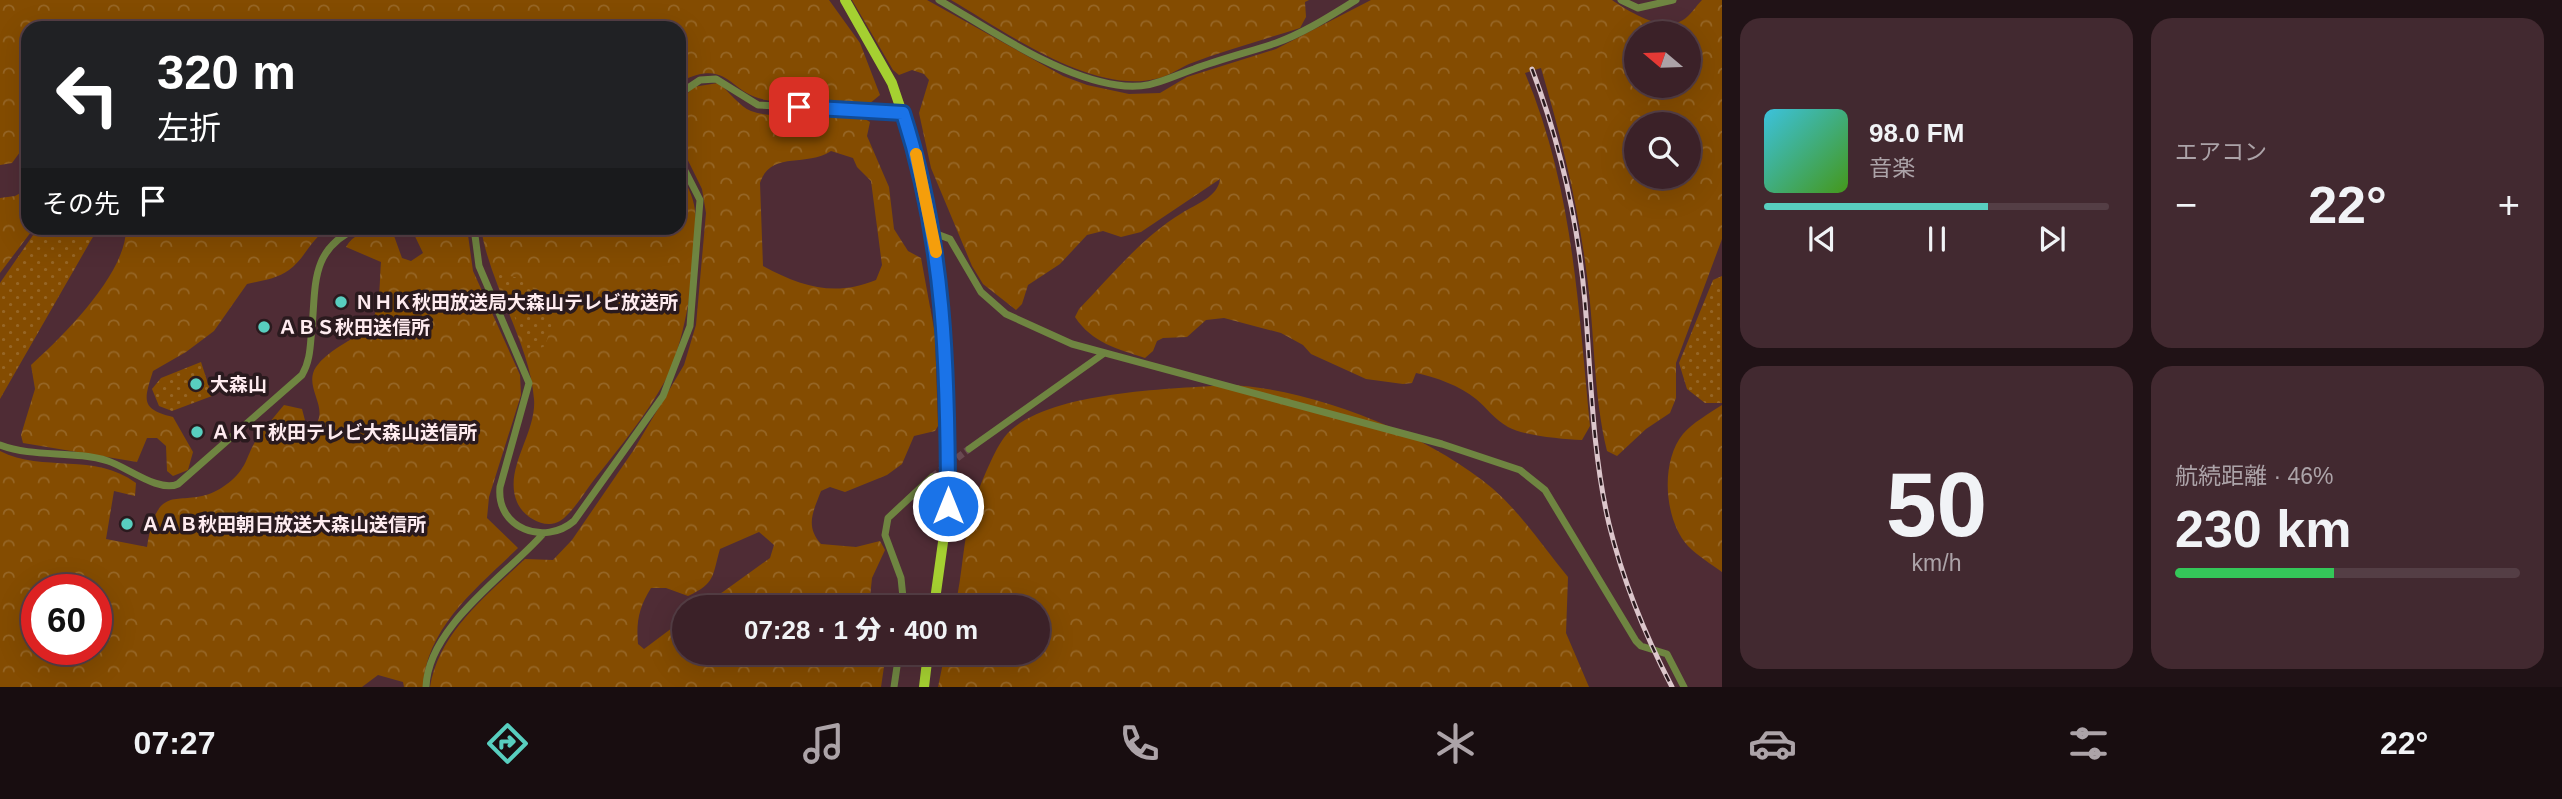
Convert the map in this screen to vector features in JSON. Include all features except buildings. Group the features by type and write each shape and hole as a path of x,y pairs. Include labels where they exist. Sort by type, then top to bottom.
{"main road":[{"path":"845,0 877,54 903,113 921,169 934,233 948,392 948,506 936,595"},
{"path":"924,687 927,665"}],"street":[{"path":"939,0 1053,63 1095,80 1145,86 1162,83 1192,69 1277,43 1310,28 1356,0"},
{"path":"1621,0 1638,8 1673,0"},
{"path":"686,89 700,80 716,79 758,105 903,113"},
{"path":"426,687 426,676 455,621 542,535 555,532 574,521 654,410 675,370 690,326 700,220 700,200 686,173"},
{"path":"934,233 950,239 981,292 1006,314 1072,344 1103,354 1188,373 1442,444 1520,470 1545,489 1636,641 1641,646 1667,654 1684,687"},
{"path":"0,445 15,450 100,459 165,486 178,484 302,375 309,358 321,260 332,241 344,235"},
{"path":"475,235 479,266 529,383 500,487 501,503 513,523 542,535"},
{"path":"969,450 1103,354"},
{"path":"903,595 901,578 885,535 888,518 932,477"},
{"path":"894,687 897,665"}],"green space":[{"path":"0,0 829,0 860,43 880,95 869,104 790,103 753,96 719,75 709,73 686,79 686,21 21,21 21,151 12,163 0,165"},
{"path":"852,0 927,0 1063,76 1087,85 1129,94 1160,93 1187,77 1276,49 1371,0 1612,0 1653,21 1624,21 1624,98 1701,98 1701,21 1680,21 1702,0 1722,0 1722,239 1676,363 1676,398 1670,413 1646,429 1617,456 1607,451 1599,407 1590,298 1579,223 1541,68 1525,73 1554,159 1571,247 1590,426 1582,440 1515,430 1499,421 1470,394 1440,380 1416,373 1412,383 1366,379 1311,354 1303,345 1281,333 1224,318 1206,320 1187,337 1163,338 1157,341 1153,351 1145,358 1106,344 1089,333 1075,317 1079,309 1154,233 1211,195 1220,179 1141,232 1121,237 1103,231 1087,235 1060,264 1028,285 1022,304 1016,310 983,284 972,266 931,168 919,113 929,80 924,74 912,70 899,75 893,70"},
{"path":"951,0 1309,0 1305,2 1306,17 1300,28 1203,59 1159,78 1130,81 1076,69 1049,57"},
{"path":"718,83 747,109 766,115 842,112 870,122 867,136 889,187 894,229 908,251 921,258 935,334 938,426 935,431 914,436 902,464 887,475 845,492 830,487 821,491 813,512 812,525 821,544 856,547 880,541 885,550 872,578 870,595 719,595 770,558 774,545 759,532 720,549 712,578 704,587 690,595 666,588 651,588 639,615 638,644 644,649 672,628 672,665 884,665 881,687 430,687 443,649 481,601 525,559 553,560 572,540 633,451 684,365 696,325 706,213 702,189 686,156 686,96 693,87","holes":["831,151 853,158 857,167 871,181 882,265 876,280 833,289 805,284 763,266 760,183 772,166 810,159"]},
{"path":"686,183 693,199 696,228 693,273 685,321 665,381 642,418 570,512 554,523 541,523 529,517 517,502 514,477 531,425 534,399 525,357 483,235 686,235"},
{"path":"21,193 21,235 29,235 0,273 0,198"},
{"path":"33,235 94,235 0,399 0,283"},
{"path":"125,235 320,235 289,270 274,278 247,284 214,331 186,352 153,371 147,402 155,411 173,417 193,452 188,470 173,476 167,471 166,446 157,438 147,438 137,462 23,443 21,435 35,389 31,365 91,302 105,283 124,246"},
{"path":"359,235 394,235 402,258 411,261 423,253 414,235 468,235 473,271 520,375 521,395 489,497 487,518 518,548 471,593 444,627 433,645 426,665 423,687 404,687 403,682 378,675 362,687 0,687 0,451 34,461 104,468 136,483 135,496 114,491 106,539 147,547 152,523 159,509 167,502 216,491 232,480 241,470 260,435 284,405 302,409 307,428 312,429 318,422 319,407 312,383 316,367 326,356 370,324 379,299 381,262 346,247 350,241"},
{"path":"497,273 523,279 556,311 545,346 529,353"},
{"path":"1722,276 1722,403 1705,403 1687,389 1679,363 1713,280"},
{"path":"201,362 212,396 172,411 159,406 152,389 161,378"},
{"path":"1228,385 1295,394 1367,417 1436,450 1466,468 1503,498 1568,577 1566,633 1589,687 938,687 943,665 1050,665 1050,595 957,595 974,502 1002,440 1026,420 1050,409 1079,401 1144,391"},
{"path":"1722,405 1722,572 1692,550 1680,535 1670,507 1668,475 1676,446 1683,434"}],"tunnel":[{"path":"932,477 969,449"}],"railway":[{"path":"1532,69 1559,154 1578,242 1596,441 1609,524 1636,607 1672,687"}],"slow traffic":[{"path":"916,154 930,212 936,252"}],"place":[{"name":"ＮＨＫ秋田放送局大森山テレビ放送所","path":"341,302"},
{"name":"ＡＢＳ秋田送信所","path":"264,327"},
{"name":"大森山","path":"196,384"},
{"name":"ＡＫＴ秋田テレビ大森山送信所","path":"197,432"},
{"name":"ＡＡＢ秋田朝日放送大森山送信所","path":"127,524"}],"route":[{"path":"799,107 903,113 921,169 934,233 948,392 948,506"}]}
